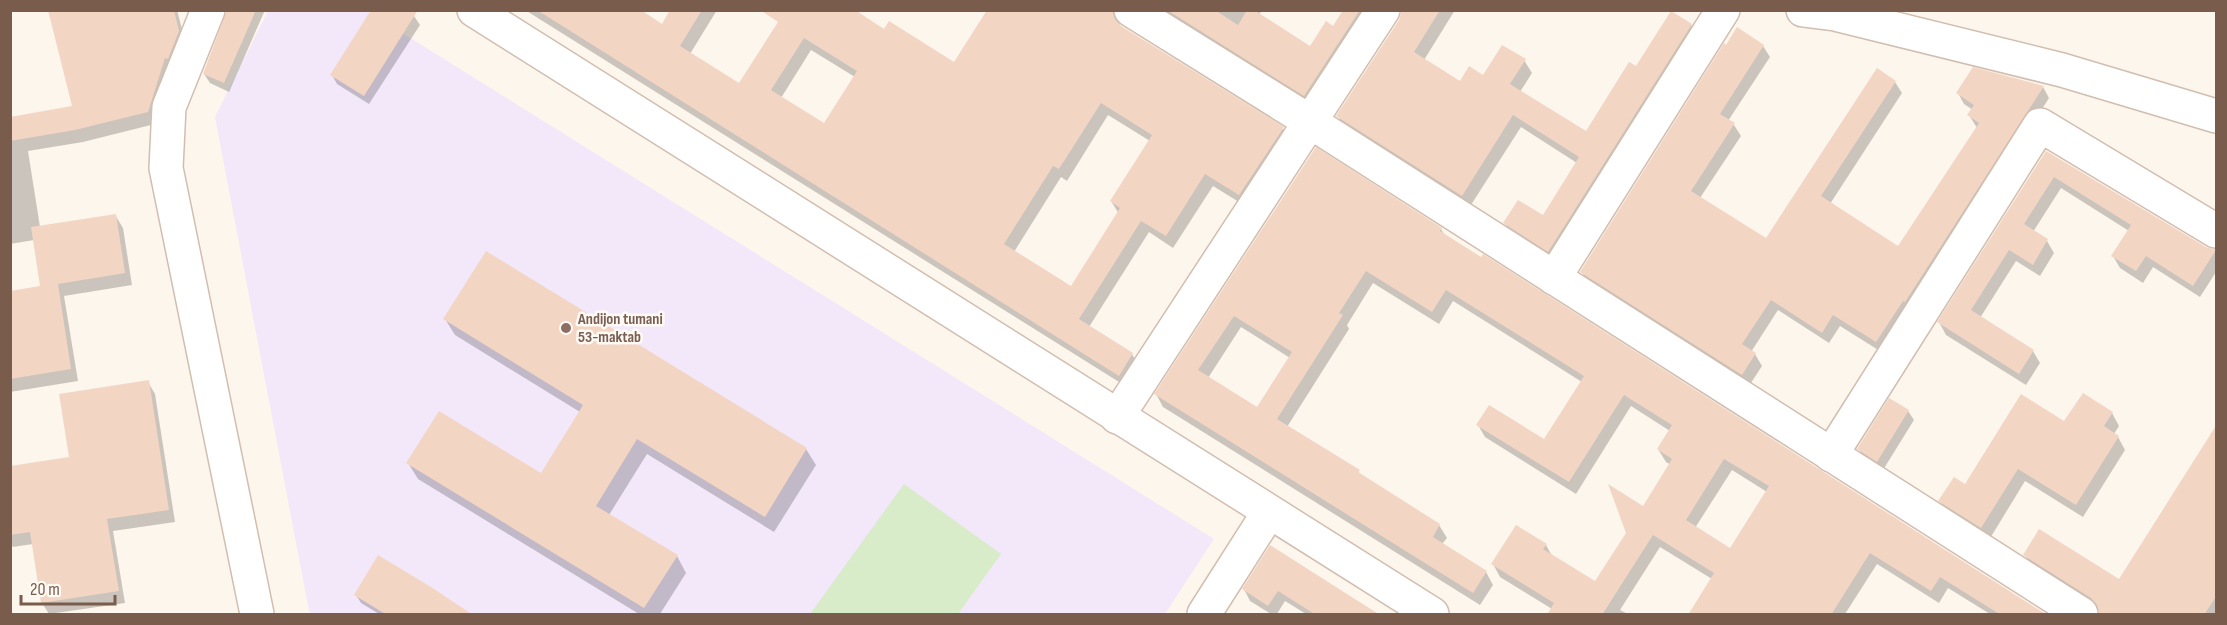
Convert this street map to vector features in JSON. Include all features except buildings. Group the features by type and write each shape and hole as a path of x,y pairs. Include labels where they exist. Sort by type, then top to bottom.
{"street":[{"path":"208,10 169,107 166,168 256,615"},
{"path":"474,10 1432,615"},
{"path":"1131,10 2081,615"},
{"path":"1117,417 1383,10"},
{"path":"1554,278 1723,10"},
{"path":"1803,10 1901,20 2217,116"},
{"path":"1831,455 2040,125 2217,231"},
{"path":"1204,615 1269,512"}],"shaded area":[{"name":"Andijon tumani 53-maktab","path":"268,11 367,11 1214,539 1165,614 313,614 309,611 215,117"}],"green space":[{"path":"904,484 1001,554 958,614 810,614"}],"place":[{"name":"Andijon tumani 53-maktab","path":"566,328"}]}
